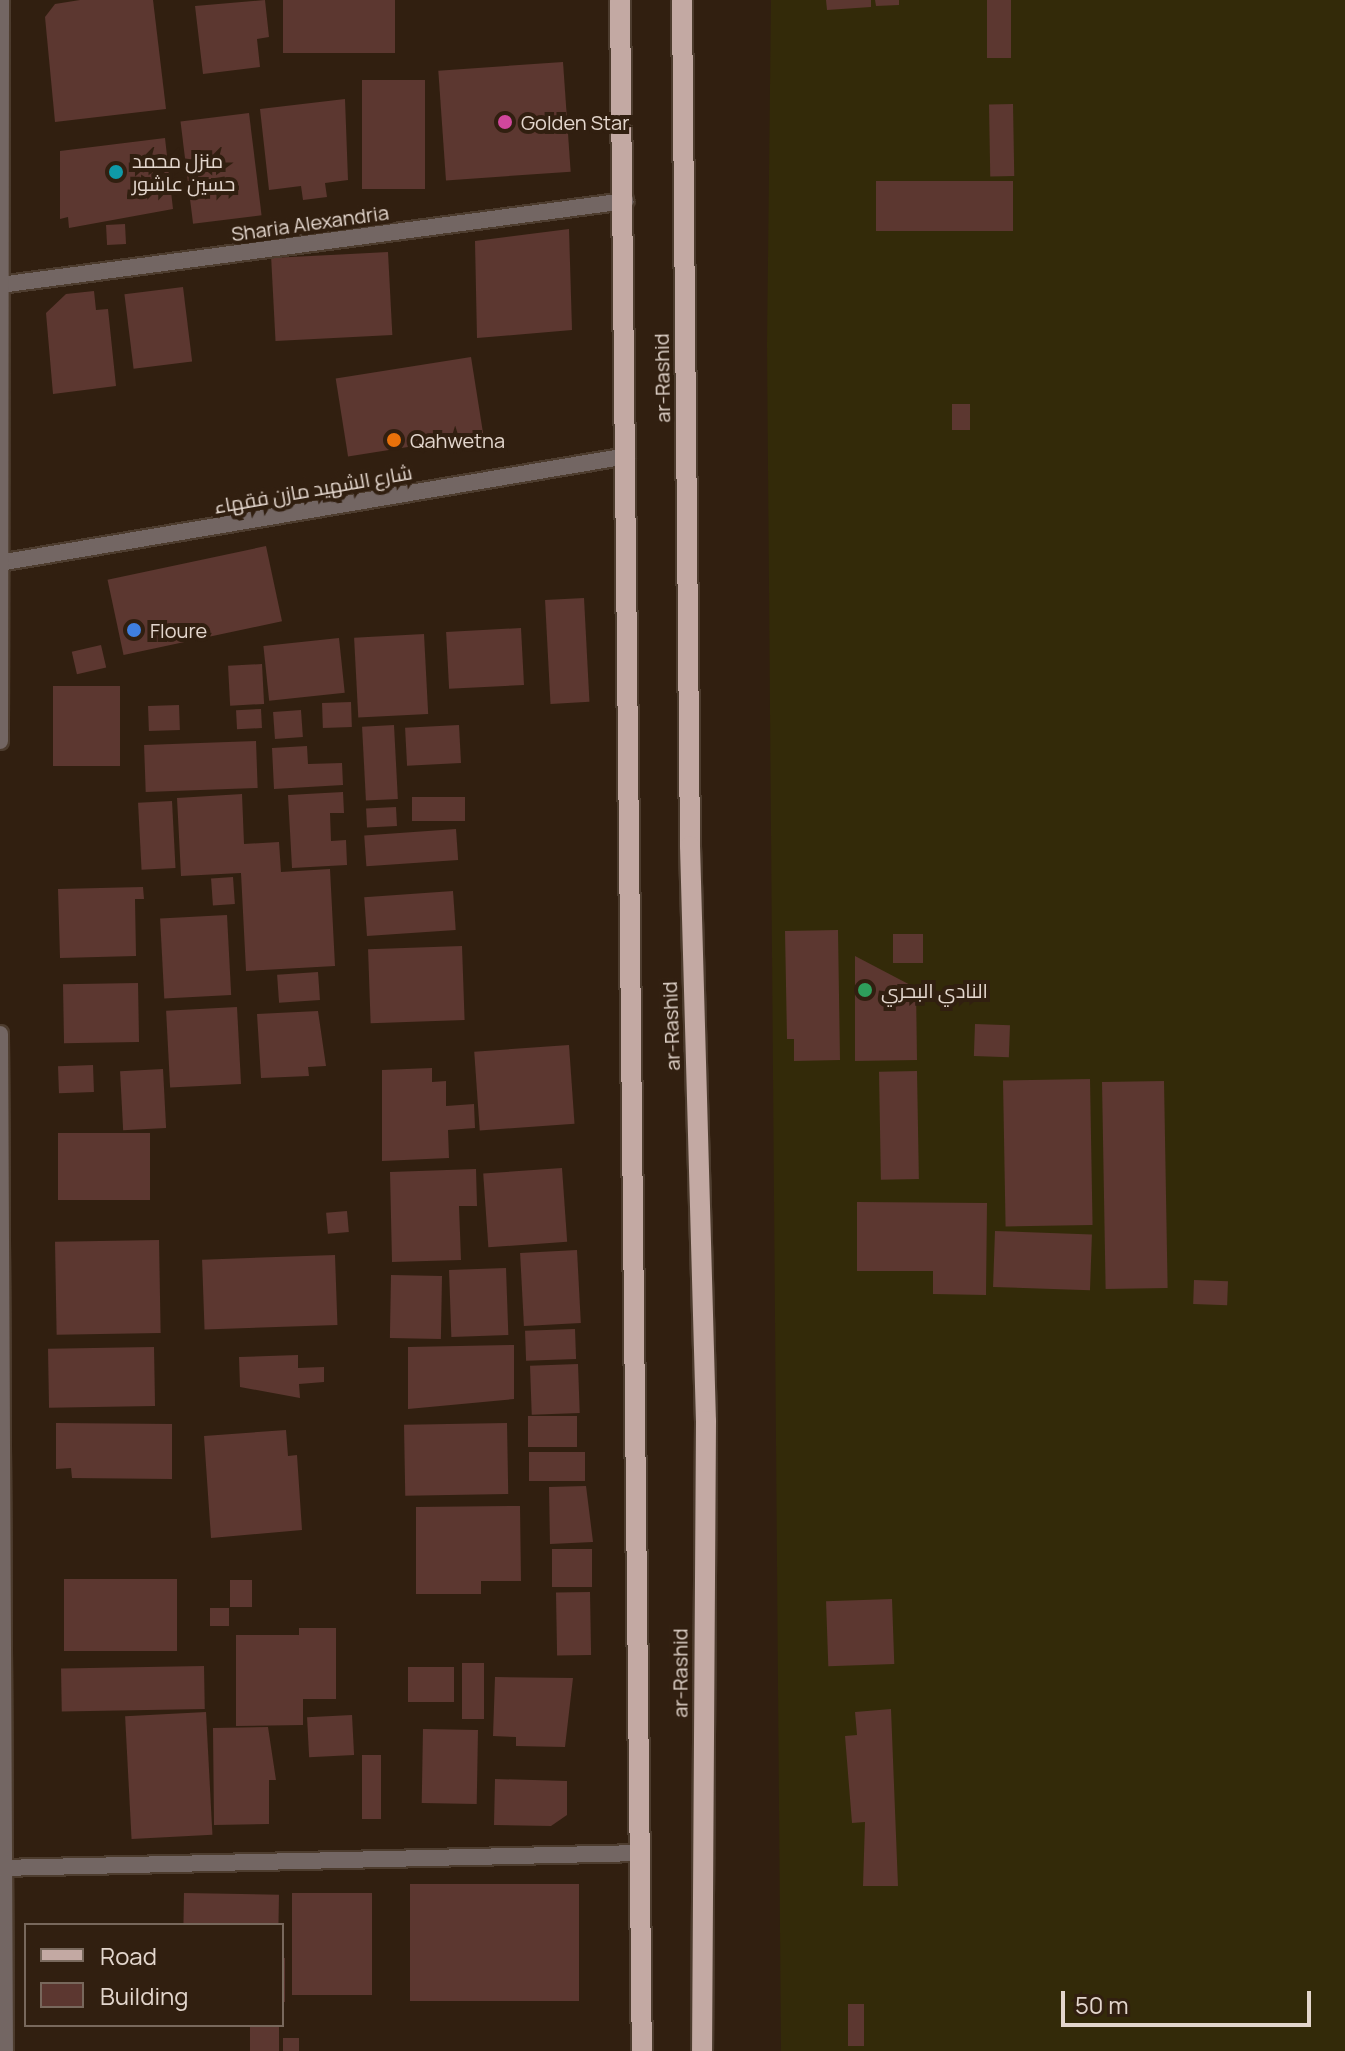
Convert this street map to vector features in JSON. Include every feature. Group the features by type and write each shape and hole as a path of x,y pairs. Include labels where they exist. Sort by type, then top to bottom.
{"main road":[{"name":"ar-Rashid","path":"620,0 625,201 642,2051"},
{"name":"ar-Rashid","path":"682,0 690,846 706,1421 702,2051"}],"street":[{"path":"0,741 5,562 0,285 1,0"},
{"name":"Sharia Alexandria","path":"0,285 625,201"},
{"name":"شارع الشهيد مازن فقهاء","path":"5,562 627,456"},
{"path":"0,1034 1,1976 5,2051"},
{"path":"2,1868 641,1853"}],"sand":[{"path":"771,0 1345,0 1345,2051 781,2051 767,345"}],"building":[{"path":"80,0 153,0 166,109 55,122 45,17 55,4"},
{"path":"265,0 269,37 257,39 260,67 203,74 195,6"},
{"path":"283,0 395,0 395,53 283,53"},
{"path":"826,0 871,0 871,7 827,10"},
{"path":"875,0 899,0 899,5 876,6"},
{"path":"987,0 1011,0 1011,58 987,58"},
{"name":"Golden Star","path":"563,62 571,172 446,180 438,71"},
{"path":"362,80 425,80 425,189 362,189"},
{"path":"345,99 348,180 325,183 327,197 303,200 301,186 269,190 260,109"},
{"path":"989,104 1013,104 1014,176 990,176"},
{"path":"249,113 262,215 193,224 181,121"},
{"name":"منزل محمد حسين عاشور","path":"165,138 173,209 69,228 68,217 60,219 60,151"},
{"path":"876,181 1013,181 1013,231 876,231"},
{"path":"125,224 126,244 107,245 106,225"},
{"path":"569,229 572,330 477,338 475,241"},
{"path":"388,252 392,335 276,341 271,258"},
{"path":"183,287 192,361 134,369 124,294"},
{"path":"94,291 96,310 108,309 116,386 53,394 46,313 66,294"},
{"path":"471,357 483,435 348,456 336,378"},
{"path":"952,404 970,404 970,430 952,430"},
{"path":"266,546 282,621 124,655 108,580"},
{"path":"584,598 589,702 550,704 545,600"},
{"path":"521,628 524,685 449,689 446,632"},
{"path":"424,634 428,714 358,718 354,638"},
{"path":"339,638 345,693 269,701 263,646"},
{"path":"101,645 106,667 77,674 72,652"},
{"path":"262,664 264,704 230,706 228,666"},
{"path":"53,686 120,686 120,766 53,766"},
{"path":"351,702 352,727 323,728 322,703"},
{"path":"179,705 180,730 149,731 148,706"},
{"path":"261,709 262,728 237,729 236,710"},
{"path":"301,710 303,737 275,739 273,712"},
{"path":"394,725 398,799 366,801 362,727"},
{"path":"459,725 461,763 407,766 405,728"},
{"path":"256,741 258,788 146,792 144,745"},
{"path":"307,746 308,764 342,763 343,785 274,789 272,748"},
{"path":"343,792 344,813 330,813 331,841 346,840 347,865 292,868 288,795"},
{"path":"242,794 244,844 279,842 281,872 330,869 335,966 246,971 241,873 181,876 177,798"},
{"path":"412,797 465,797 465,821 412,821"},
{"path":"172,801 176,868 142,870 138,803"},
{"path":"396,807 397,826 367,828 366,809"},
{"path":"456,829 458,860 366,866 364,835"},
{"path":"233,877 235,904 213,905 211,879"},
{"path":"143,887 144,899 135,899 136,956 60,958 58,889"},
{"path":"453,891 456,930 367,936 364,897"},
{"path":"227,915 231,995 164,998 160,919"},
{"path":"838,930 840,1060 794,1061 794,1039 787,1039 785,931"},
{"path":"893,934 923,934 923,963 893,963"},
{"path":"462,946 465,1020 371,1023 368,949"},
{"path":"855,956 916,988 917,1060 855,1061"},
{"path":"318,972 320,1000 279,1003 277,975"},
{"path":"138,983 139,1042 64,1043 63,984"},
{"path":"237,1007 241,1084 170,1088 166,1011"},
{"path":"318,1011 326,1066 308,1067 309,1076 261,1078 257,1014"},
{"path":"975,1024 1010,1025 1009,1057 974,1056"},
{"path":"569,1045 575,1124 480,1130 474,1052"},
{"path":"93,1065 94,1092 59,1093 58,1066"},
{"path":"432,1068 432,1082 446,1081 446,1106 474,1104 475,1128 448,1130 449,1158 382,1161 382,1070"},
{"path":"163,1069 166,1128 123,1130 120,1071"},
{"path":"917,1071 919,1179 881,1180 879,1072"},
{"path":"1090,1079 1093,1225 1006,1226 1003,1081"},
{"path":"1164,1081 1168,1288 1106,1289 1102,1082"},
{"path":"58,1133 150,1133 150,1200 58,1200"},
{"path":"562,1168 567,1242 488,1247 483,1174"},
{"path":"476,1169 477,1206 459,1206 461,1260 392,1262 390,1172"},
{"path":"857,1202 987,1203 986,1295 933,1294 933,1271 857,1271"},
{"path":"347,1211 349,1232 328,1234 326,1213"},
{"path":"995,1231 1092,1234 1090,1290 993,1287"},
{"path":"159,1240 161,1333 57,1335 55,1242"},
{"path":"577,1250 581,1323 524,1326 520,1253"},
{"path":"335,1255 337,1325 205,1330 202,1260"},
{"path":"506,1268 508,1335 451,1337 449,1270"},
{"path":"391,1275 442,1276 441,1339 390,1338"},
{"path":"1194,1280 1228,1281 1227,1305 1193,1304"},
{"path":"575,1329 576,1359 526,1361 525,1331"},
{"path":"514,1345 514,1399 408,1409 408,1347"},
{"path":"154,1347 155,1406 49,1408 48,1349"},
{"path":"298,1355 298,1368 324,1367 324,1382 299,1384 300,1398 240,1387 239,1357"},
{"path":"578,1364 580,1413 532,1415 530,1366"},
{"path":"528,1416 577,1416 577,1447 528,1447"},
{"path":"56,1423 172,1424 172,1479 72,1478 71,1468 56,1469"},
{"path":"507,1423 508,1494 405,1496 404,1425"},
{"path":"286,1430 288,1456 297,1455 302,1530 211,1538 204,1436"},
{"path":"529,1452 585,1452 585,1481 529,1481"},
{"path":"586,1486 593,1542 550,1544 549,1487"},
{"path":"520,1506 521,1581 481,1581 481,1594 416,1594 416,1507"},
{"path":"552,1549 592,1549 592,1587 552,1587"},
{"path":"64,1579 177,1579 177,1651 64,1651"},
{"path":"230,1580 252,1580 252,1607 230,1607"},
{"path":"590,1592 591,1655 557,1656 556,1593"},
{"path":"892,1599 894,1664 828,1666 826,1601"},
{"path":"210,1608 229,1608 229,1626 210,1626"},
{"path":"299,1628 336,1628 336,1699 303,1699 303,1725 236,1726 236,1635 299,1635"},
{"path":"462,1663 484,1663 484,1719 462,1719"},
{"path":"204,1666 205,1709 62,1711 61,1668"},
{"path":"408,1667 454,1667 454,1702 408,1702"},
{"path":"495,1677 573,1678 565,1747 516,1746 516,1737 493,1736"},
{"path":"891,1709 898,1886 863,1886 865,1822 852,1823 845,1736 857,1735 855,1712"},
{"path":"206,1712 212,1835 132,1839 125,1716"},
{"path":"352,1715 354,1755 309,1757 307,1717"},
{"path":"268,1727 276,1780 269,1780 269,1824 214,1825 213,1728"},
{"path":"423,1729 478,1730 477,1804 422,1803"},
{"path":"362,1755 381,1755 381,1819 362,1819"},
{"path":"495,1779 567,1781 567,1815 551,1826 494,1825"},
{"path":"410,1884 579,1884 579,2001 410,2001"},
{"path":"184,1893 279,1895 278,1923 183,1923"},
{"path":"292,1893 372,1893 372,1995 292,1995"},
{"path":"284,1958 285,2002 284,2002"},
{"path":"848,2004 864,2004 864,2046 848,2046"},
{"path":"250,2027 279,2027 279,2051 250,2051"},
{"path":"283,2038 299,2038 299,2051 283,2051"}],"place":[{"name":"Golden Star","path":"505,122"},
{"name":"منزل محمد حسين عاشور","path":"116,172"},
{"name":"Qahwetna","path":"394,440"},
{"name":"Floure","path":"134,630"},
{"name":"النادي البحري","path":"865,990"}]}
